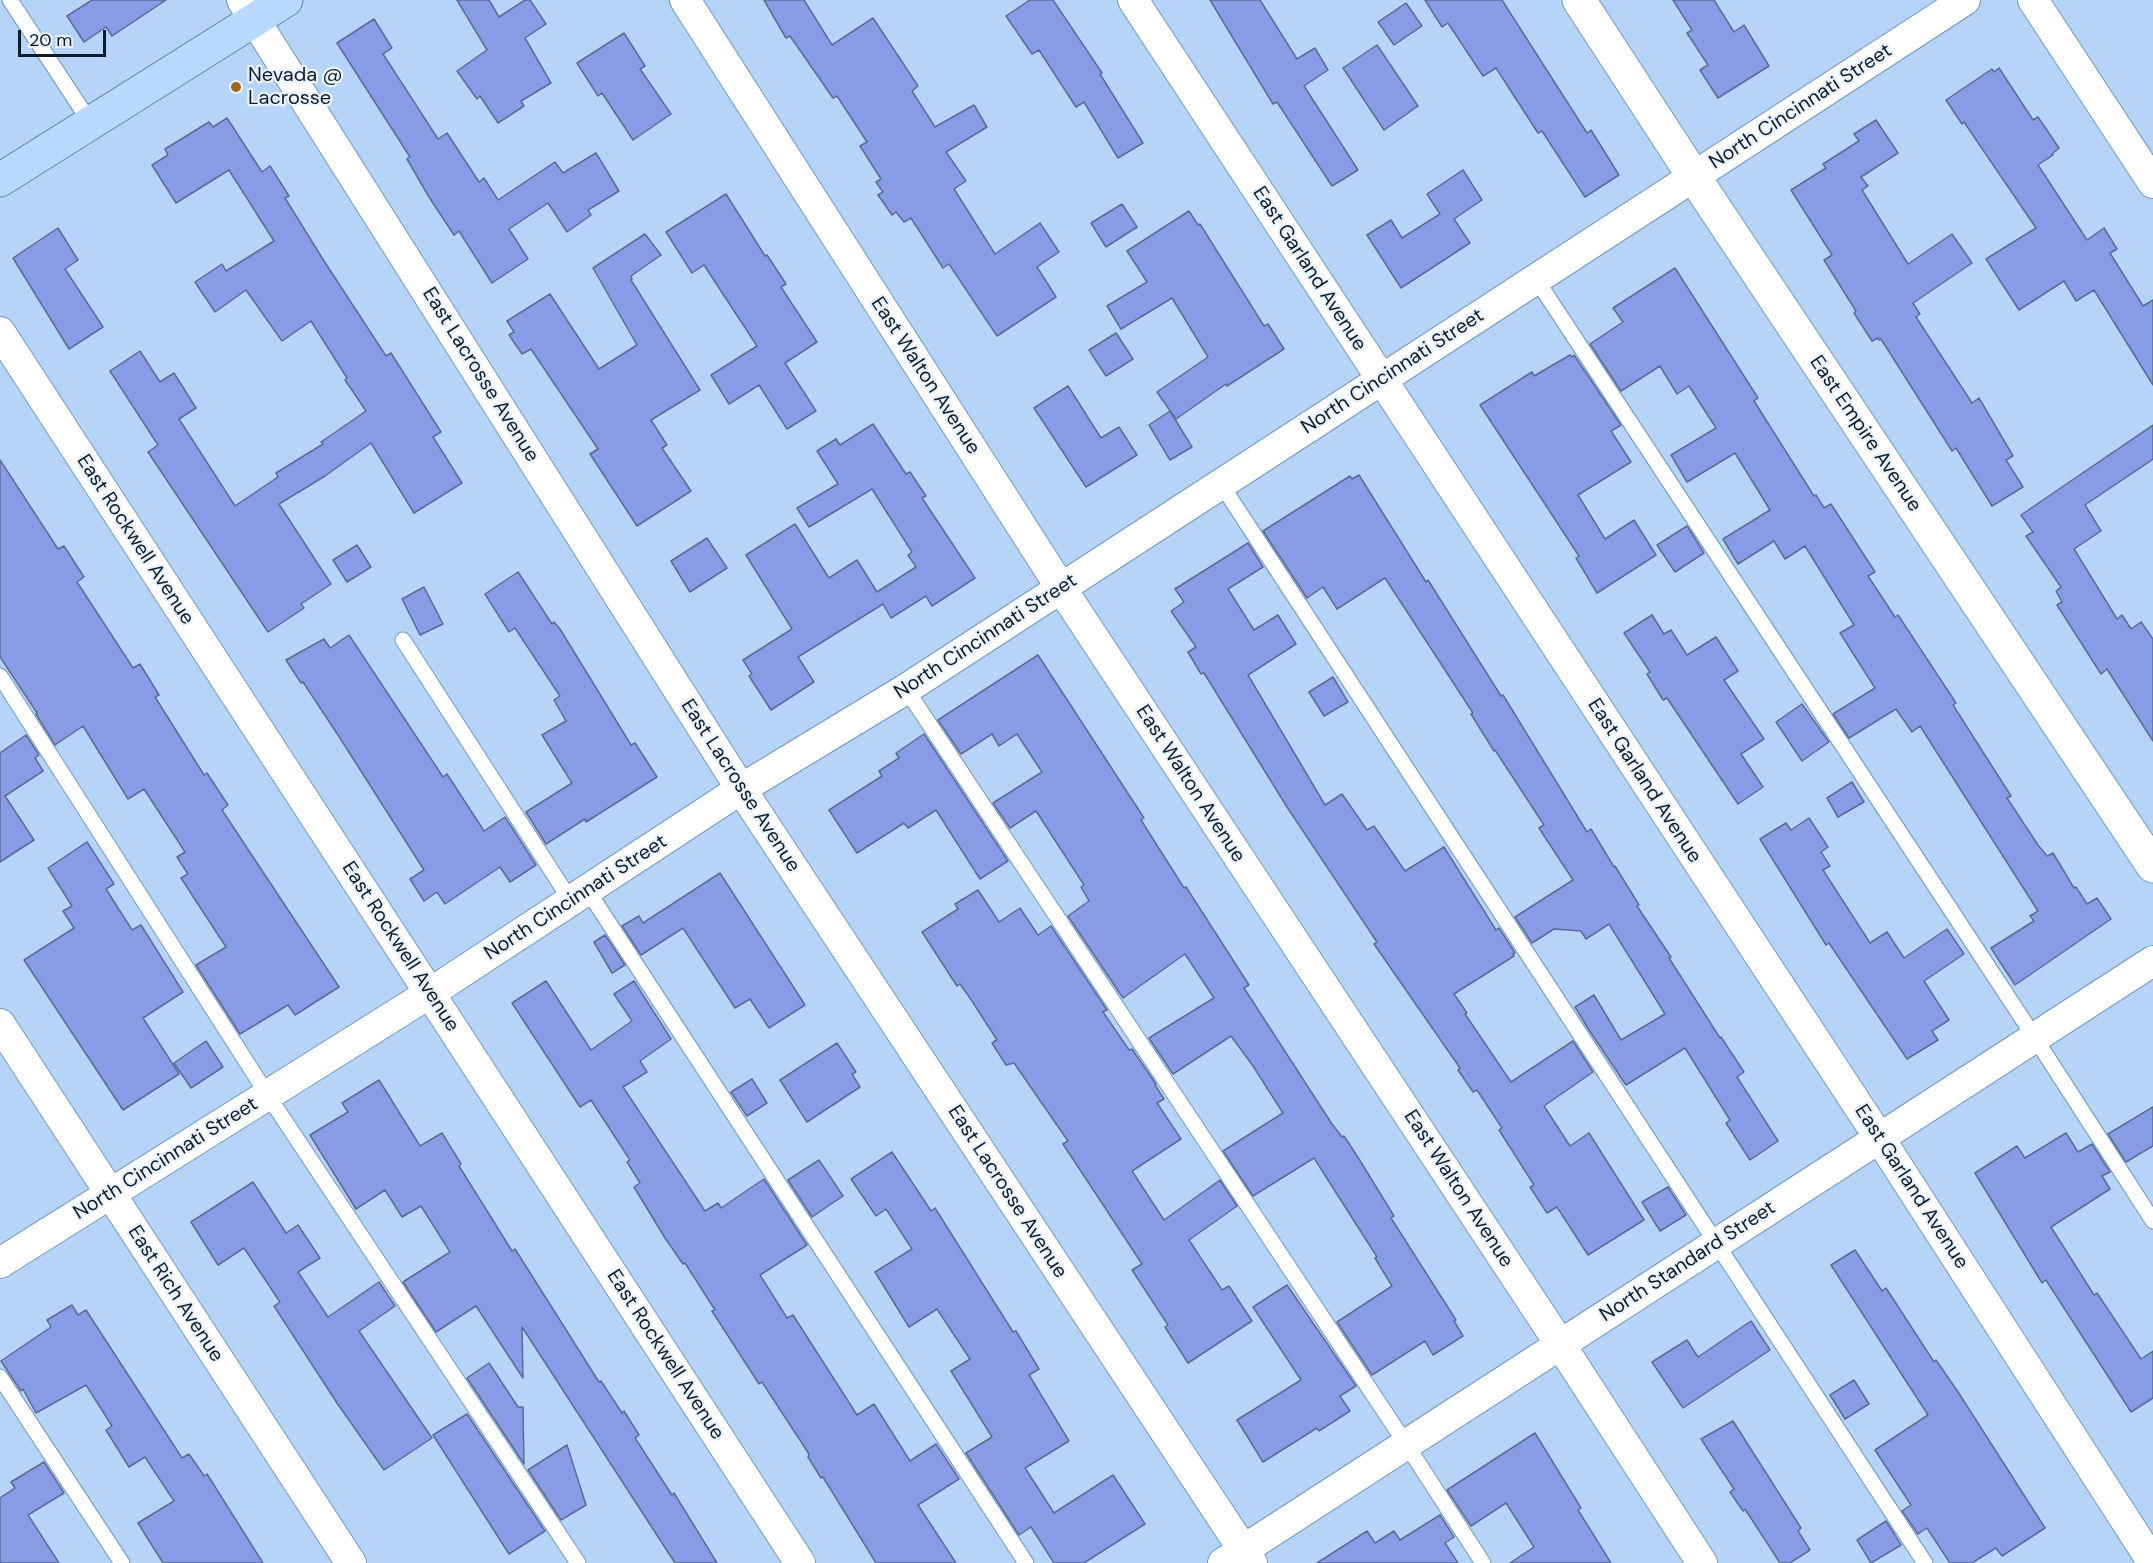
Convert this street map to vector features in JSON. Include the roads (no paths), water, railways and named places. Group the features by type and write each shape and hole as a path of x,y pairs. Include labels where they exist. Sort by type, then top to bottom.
{"main road":[{"path":"0,180 90,122 248,10 285,0"}],"street":[{"name":"East Walton Avenue","path":"685,0 1061,588 1702,1563"},
{"name":"East Garland Avenue","path":"1133,0 1880,1138 2153,1563"},
{"name":"East Empire Avenue","path":"1579,0 1694,177 2153,866"},
{"name":"North Cincinnati Street","path":"0,1263 430,993 741,789 906,689 1965,0"},
{"path":"2033,0 2153,183"},
{"name":"East Lacrosse Avenue","path":"248,10 741,789 1239,1559"},
{"name":"East Rockwell Avenue","path":"0,332 800,1563"},
{"name":"North Standard Street","path":"1239,1559 1406,1444 2153,961"},
{"name":"East Rich Avenue","path":"0,1024 351,1563"}],"lane":[{"path":"10,0 90,122"},
{"path":"1536,279 2153,1221"},
{"path":"1221,484 1925,1563"},
{"path":"403,640 579,896 1026,1563"},
{"path":"0,676 267,1094 578,1563"},
{"path":"906,689 1483,1563"},
{"path":"0,1377 122,1563"}],"place":[{"name":"Nevada @ Lacrosse","path":"236,87"}]}
